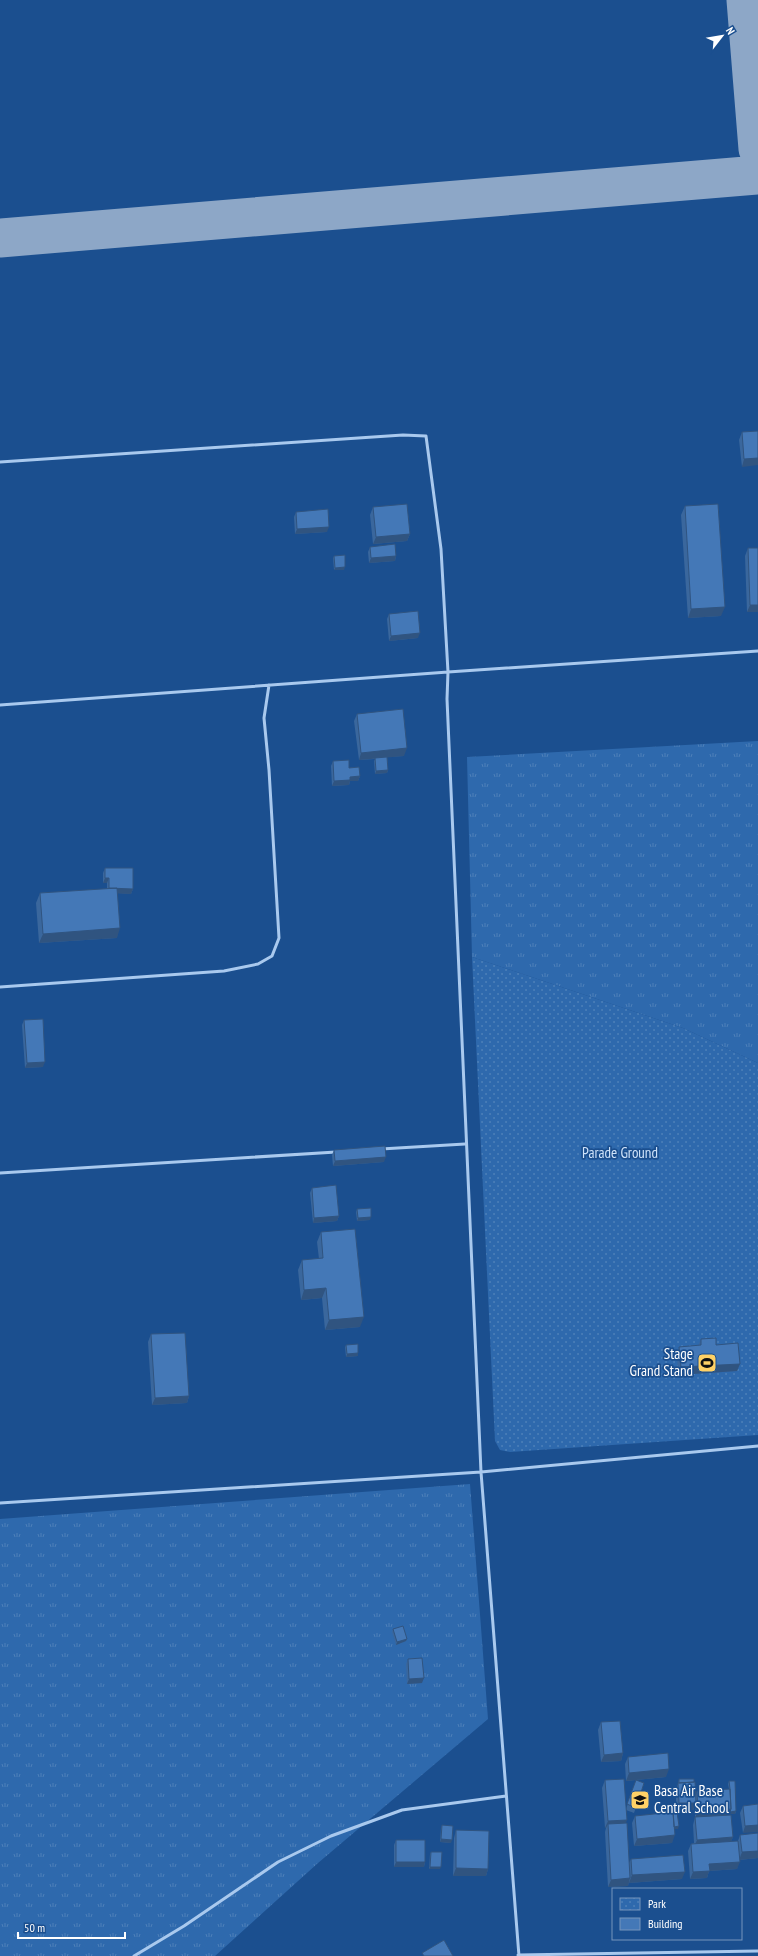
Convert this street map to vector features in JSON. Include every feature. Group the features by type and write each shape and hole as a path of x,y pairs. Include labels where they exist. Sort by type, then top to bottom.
{"lane":[{"path":"0,462 403,435 426,436 441,549 448,672 447,699 465,1144 481,1472 518,1956 758,1951"},
{"path":"0,705 269,684 758,651"},
{"path":"0,987 224,971 258,964 272,956 279,938 270,770 264,718 269,684"},
{"path":"378,1149 465,1144"},
{"path":"0,1173 339,1152"},
{"path":"0,1503 481,1472 758,1446"},
{"path":"134,1956 184,1926 278,1862 331,1836 402,1810 506,1796"}],"green space":[{"path":"758,741 758,1063 683,1028 472,957 467,757"},
{"name":"Parade Ground","path":"472,957 683,1028 758,1063 758,1435 510,1452 500,1450 495,1441"},
{"path":"470,1484 488,1719 318,1863 215,1956 0,1956 0,1519"}],"building":[{"path":"758,431 758,458 744,459 742,432"},
{"path":"407,504 410,534 376,537 373,507"},
{"path":"718,504 725,607 691,609 685,506"},
{"path":"328,509 329,527 297,529 296,512"},
{"path":"395,544 396,556 371,558 370,547"},
{"path":"748,548 758,548 758,605 750,605"},
{"path":"345,555 345,567 335,568 334,556"},
{"path":"418,611 420,633 391,636 389,614"},
{"path":"403,709 407,748 361,753 357,714"},
{"path":"387,757 388,770 376,771 375,758"},
{"path":"349,760 349,768 359,767 360,776 350,777 350,780 334,781 333,761"},
{"path":"105,868 133,868 133,889 109,888 109,878 105,878"},
{"path":"117,888 120,928 43,934 40,893"},
{"path":"43,1019 45,1062 27,1063 24,1020"},
{"path":"385,1146 386,1157 335,1161 334,1150"},
{"path":"336,1185 339,1216 314,1218 312,1188"},
{"path":"371,1208 371,1217 358,1218 357,1209"},
{"path":"355,1229 364,1317 329,1320 326,1288 304,1290 302,1260 323,1258 321,1232"},
{"path":"185,1333 189,1396 155,1398 151,1334"},
{"name":"Stage Grand Stand","path":"716,1338 716,1345 738,1343 740,1364 681,1367 679,1347 701,1345 701,1339"},
{"path":"358,1344 358,1353 347,1354 346,1345"},
{"path":"403,1626 407,1639 397,1642 393,1629"},
{"path":"422,1658 424,1678 409,1679 408,1659"},
{"path":"620,1721 623,1753 604,1755 601,1722"},
{"path":"668,1753 669,1769 629,1773 628,1757"},
{"path":"624,1779 627,1820 608,1821 605,1780"},
{"path":"679,1779 694,1779 694,1782 679,1783"},
{"path":"636,1780 644,1783 636,1808 627,1804"},
{"path":"729,1781 735,1781 736,1811 730,1812 731,1809"},
{"path":"695,1782 696,1803 679,1803 678,1783"},
{"path":"730,1789 731,1809 698,1811 697,1791"},
{"path":"758,1804 758,1825 745,1826 743,1806"},
{"path":"676,1805 679,1826 674,1827 673,1812 671,1813 670,1806"},
{"path":"673,1812 675,1835 637,1839 635,1816"},
{"path":"731,1815 733,1837 697,1840 695,1817"},
{"path":"627,1823 630,1878 611,1880 608,1824"},
{"path":"442,1825 453,1826 452,1840 441,1839"},
{"path":"456,1830 489,1831 488,1869 456,1868"},
{"path":"758,1833 758,1851 742,1852 740,1835"},
{"path":"396,1840 425,1840 425,1862 396,1862"},
{"path":"738,1841 740,1862 709,1864 710,1871 693,1872 691,1844"},
{"path":"431,1852 442,1852 441,1867 430,1867"},
{"path":"683,1855 685,1872 632,1875 631,1859"},
{"path":"444,1940 453,1956 424,1956 422,1953"}],"taxiway":[{"path":"746,0 758,149"},
{"path":"0,238 758,175"}],"place":[{"name":"Stage Grand Stand","path":"707,1363"},
{"name":"Basa Air Base Central School","path":"640,1800"}]}
